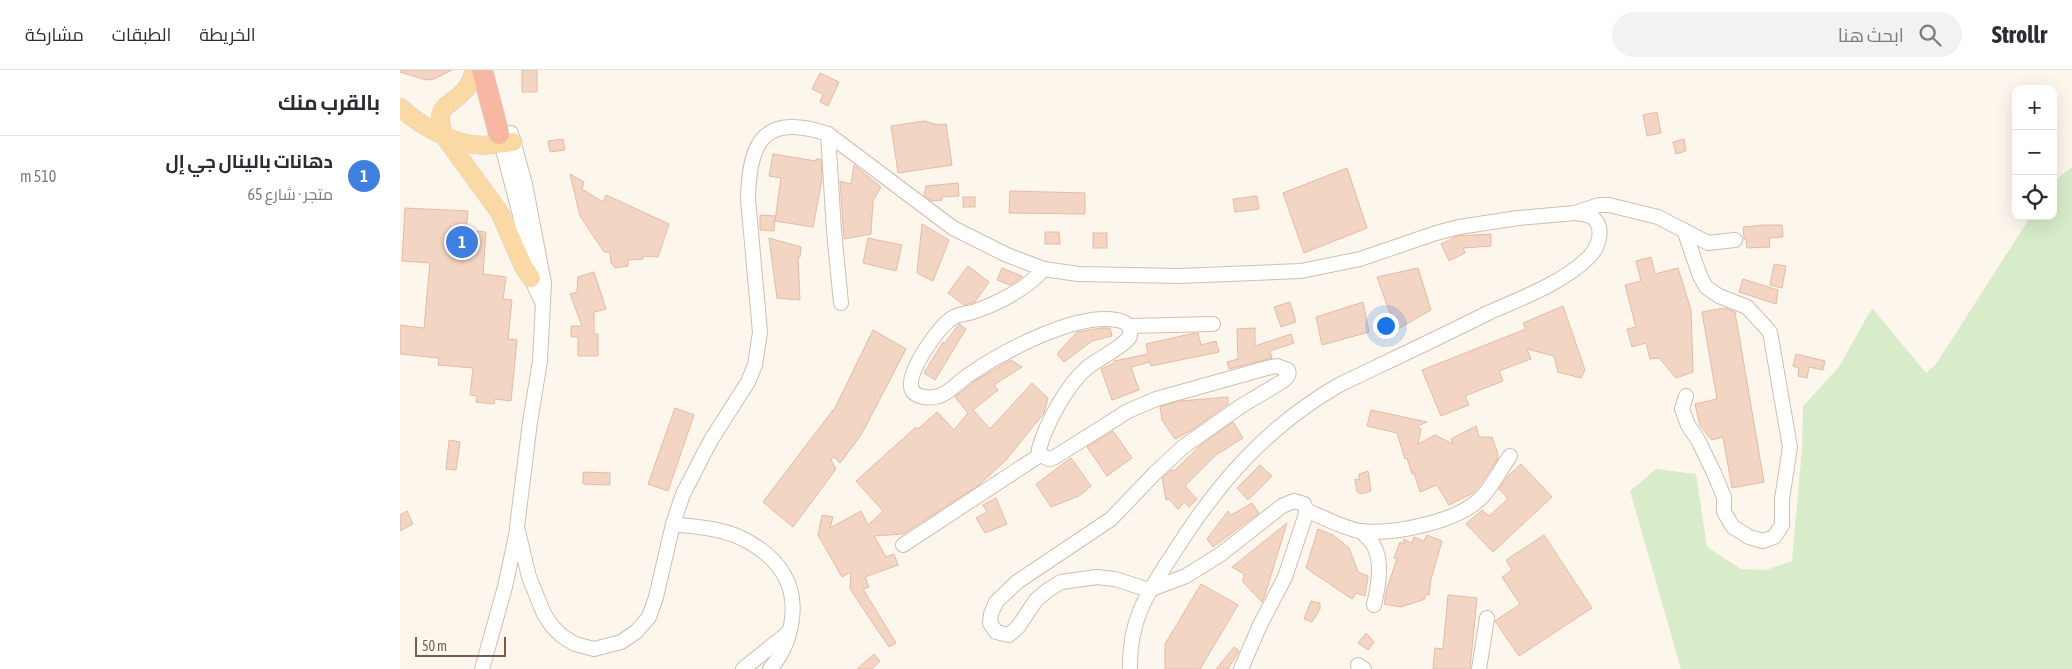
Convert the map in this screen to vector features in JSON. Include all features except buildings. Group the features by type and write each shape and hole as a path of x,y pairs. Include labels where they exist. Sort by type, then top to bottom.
{"highway":[{"path":"482,70 506,138"},
{"path":"494,70 506,138"}],"main road":[{"path":"442,129 442,110 464,92 475,70"},
{"path":"400,105 410,106 442,129 500,213 523,266 531,278"},
{"path":"442,129 506,138"}],"street":[{"path":"517,527 530,577 544,614 562,636 575,644 594,649 621,642 636,632 649,617 665,564 673,524 683,494 694,470 748,382 757,358 760,332 748,199 750,162 763,136 776,128 790,125 799,126 828,134 954,228 1007,255 1044,270 1078,274 1127,276 1301,271 1360,259 1459,227 1518,218 1575,213 1598,205 1609,205 1658,217 1708,243 1735,240"},
{"path":"828,134 841,303"},
{"path":"506,138 531,278 542,302"},
{"path":"482,669 505,587 517,527 540,361 544,283 526,184 506,138"},
{"path":"1130,669 1135,622 1149,590 1196,517 1221,484 1249,453 1310,401 1339,385 1550,284 1583,262 1596,248 1600,231 1590,216 1575,213"},
{"path":"1684,230 1706,288 1747,308 1770,332 1790,447 1782,499 1782,524 1774,537 1762,541 1749,537 1733,527 1724,512 1724,498 1714,473 1698,440 1688,425 1682,409 1686,396"},
{"path":"1040,455 1041,442 1065,395 1086,369 1129,338 1131,332 1125,322 1107,319 1090,320 1069,326 1003,354 968,375 942,396 924,397 913,391 911,386 915,367 952,317 972,312 1004,299 1027,285 1044,270"},
{"path":"1129,326 1214,324"},
{"path":"1040,455 1049,459 1054,457 1128,411 1156,399 1268,368 1283,366 1288,370 1288,376 1283,381 1241,406 1183,447 1111,519 1017,582 996,602 991,614 990,624 996,632 1009,635 1018,627 1036,600 1061,582 1097,577 1115,579 1149,590 1186,576 1201,568 1282,506 1288,502 1299,502 1304,504 1306,510 1298,542 1285,577 1260,625 1242,669"},
{"path":"903,545 1040,455"},
{"path":"1306,510 1361,531 1393,531 1453,515 1481,498 1510,456"},
{"path":"673,524 722,531 740,537 767,554 785,576 791,594 793,615 790,632 784,648 770,669"},
{"path":"1361,531 1373,543 1377,552 1379,583 1374,605"},
{"path":"1479,669 1487,618"},
{"path":"743,669 790,632"}],"green space":[{"path":"2072,167 2072,669 1681,669 1630,491 1656,469 1696,474 1707,547 1741,569 1766,570 1792,561 1802,448 1803,406 1839,367 1872,308 1926,373 1936,364 2028,220 2057,220 2057,179"}],"place":[{"name":"دهانات بالينال جي إل","path":"462,242"}]}
